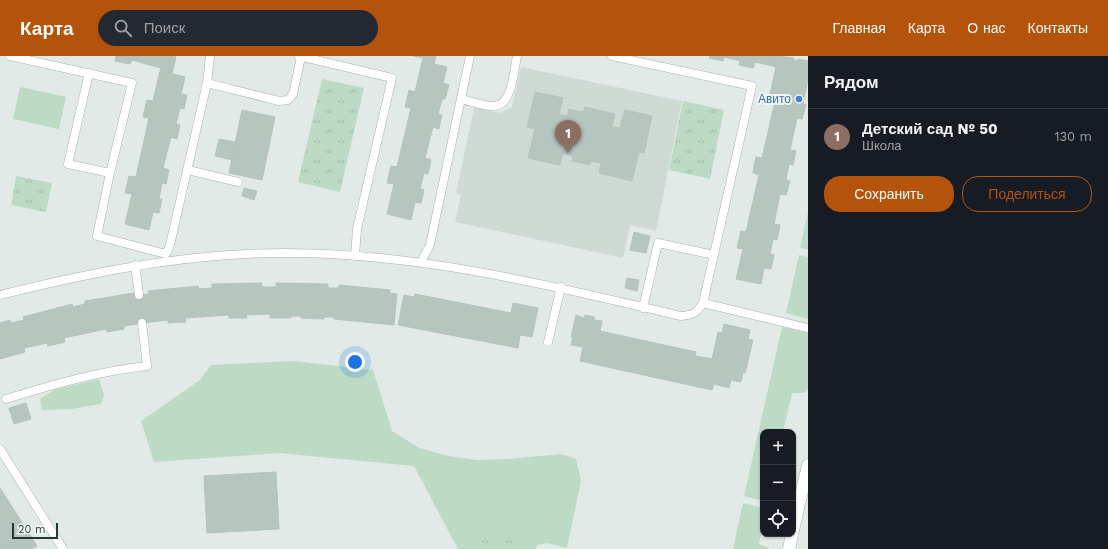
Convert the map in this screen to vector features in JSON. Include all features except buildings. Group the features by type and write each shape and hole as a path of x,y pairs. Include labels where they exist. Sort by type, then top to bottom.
{"street":[{"path":"796,517 808,465"},
{"path":"789,549 791,537"}],"lane":[{"path":"10,56 132,83 110,173 97,236 166,257"},
{"path":"166,257 188,170 207,83 210,56"},
{"path":"207,83 279,101 288,100 293,94 300,56 392,78 357,230 355,256"},
{"path":"421,262 430,245 470,56"},
{"path":"461,99 494,106 501,104 506,100 509,93 517,56"},
{"path":"0,295 76,276 135,265 166,257 247,254 355,256 421,262 560,287 643,308 681,316 690,316 698,312 703,303 752,86 612,56"},
{"path":"89,73 68,164 110,173"},
{"path":"188,170 238,182"},
{"path":"643,308 658,243 714,255"},
{"path":"135,265 139,295"},
{"path":"548,342 560,287"},
{"path":"703,303 808,328"},
{"path":"6,399 53,384 128,368 147,366 142,324"},
{"path":"0,449 63,549"}],"shaded area":[{"path":"521,67 682,101 656,231 630,225 623,258 455,222 461,195 456,193 474,108 500,113 512,107"}],"green space":[{"path":"322,79 364,88 340,192 298,182"},
{"path":"20,87 66,97 59,129 13,119"},
{"path":"683,101 724,110 710,179 669,170"},
{"path":"16,176 52,183 46,212 11,205"},
{"path":"808,212 808,250 800,248"},
{"path":"799,255 808,257 808,319 786,313"},
{"path":"782,327 808,333 808,389 804,393 792,393 784,429 760,429 760,500 744,496"},
{"path":"293,361 373,370 392,431 419,448 453,457 478,460 509,459 562,454 576,459 581,481 567,548 547,543 537,545 477,533 473,549 458,549 414,466 279,453 154,462 141,421 200,380 211,365"},
{"path":"99,379 104,395 101,404 71,409 42,410 40,399 54,390"},
{"path":"743,503 760,507 760,537 759,544 769,549 733,549"},
{"path":"477,533 537,545 536,549 473,549"}],"place":[{"name":"Авито","path":"799,99"},
{"name":"Детский сад № 50","path":"568,153"}]}
